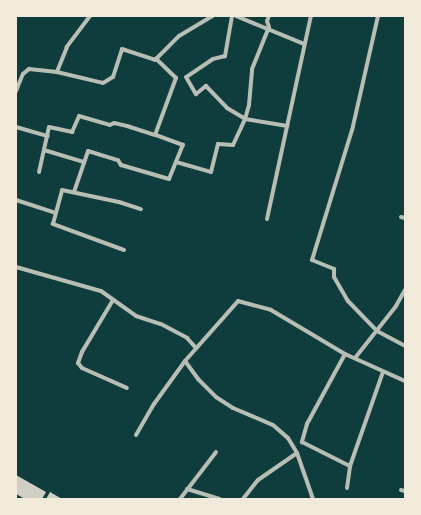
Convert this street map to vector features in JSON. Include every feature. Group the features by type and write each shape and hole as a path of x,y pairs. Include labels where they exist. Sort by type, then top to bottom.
{"street":[{"path":"57,72 67,47 90,16"},
{"path":"156,59 179,36 212,16"},
{"path":"232,16 225,56 213,59 186,77 196,94 206,86 227,108 245,119 287,126"},
{"path":"236,16 269,27 304,44"},
{"path":"176,162 211,172 218,144 233,145 245,119 249,105 252,69 269,27 267,21 269,16"},
{"path":"267,219 311,16"},
{"path":"378,16 352,130 312,260 334,269 334,277 348,301 377,331 405,346"},
{"path":"16,91 24,74 29,69 57,72 103,83 113,77 122,49 156,59 176,78 155,135"},
{"path":"39,172 50,126 72,132 81,115 110,125 115,123 183,145 167,180 90,151 87,152 74,192"},
{"path":"16,127 48,136"},
{"path":"44,150 84,162"},
{"path":"124,250 54,224 54,212 63,189 141,209"},
{"path":"16,200 54,212"},
{"path":"16,267 101,291 136,316 173,330 187,338 196,348"},
{"path":"355,358 396,306 405,290"},
{"path":"113,300 82,352 78,363 82,368 127,388"},
{"path":"136,435 154,404 185,360 235,302 242,301 271,310 345,354 382,372 405,381"},
{"path":"345,354 307,424 302,442 350,466"},
{"path":"185,360 198,379 216,397 232,408 273,425 288,438 297,454 313,499"},
{"path":"347,488 350,466 382,372"},
{"path":"180,499 216,452"},
{"path":"243,499 258,480 297,454"},
{"path":"187,489 218,499"}],"building":[{"path":"16,475 46,492 42,499 25,499 16,494"},
{"path":"50,492 62,499 46,499"}]}
